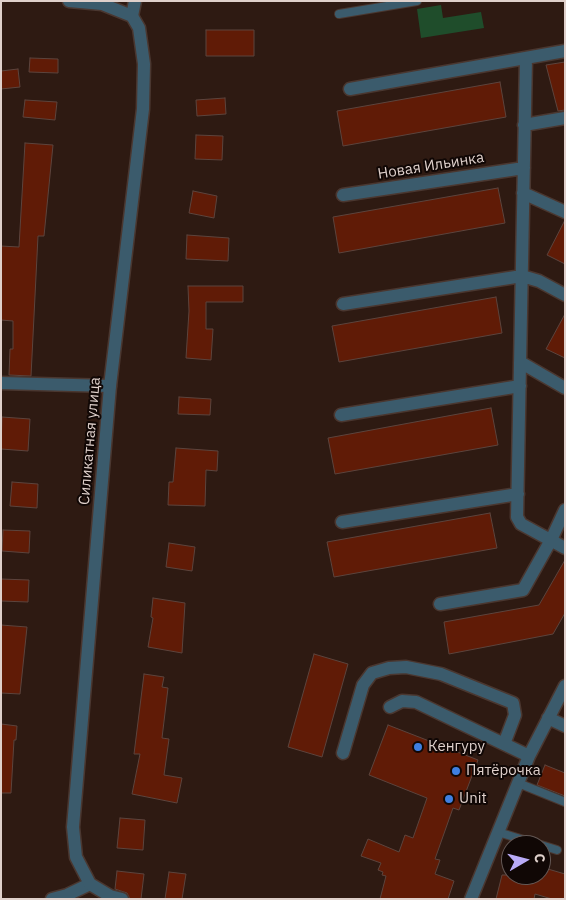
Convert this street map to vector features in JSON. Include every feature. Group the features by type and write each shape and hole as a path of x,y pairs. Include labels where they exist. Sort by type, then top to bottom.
{"street":[{"path":"69,1 102,4 132,16 135,1"},
{"name":"Силикатная улица","path":"90,884 76,857 73,827 110,386 143,109 144,64 139,28 132,16"},
{"path":"350,89 565,51"},
{"path":"526,59 517,516 521,524 565,548"},
{"path":"524,125 565,118"},
{"name":"Новая Ильинка","path":"343,196 524,168"},
{"path":"523,193 565,212"},
{"path":"343,304 522,276 539,281 565,295"},
{"path":"520,362 565,388"},
{"path":"1,383 110,386"},
{"path":"341,415 520,386"},
{"path":"342,522 518,494"},
{"path":"440,604 523,590 551,540 565,510"},
{"path":"343,753 363,685 372,673 389,668 406,668 441,674 513,704 515,715 504,744"},
{"path":"470,899 529,756 565,686"},
{"path":"390,707 402,701 416,702 529,756"},
{"path":"548,718 565,726"},
{"path":"52,899 67,895 90,884 110,896 122,899"}],"lane":[{"path":"339,14 418,1"},
{"path":"518,783 565,802"},
{"path":"498,832 508,835"},
{"path":"551,848 557,850"}],"green space":[{"path":"441,5 443,18 481,12 484,28 421,38 417,9"}],"building":[{"path":"206,30 254,30 254,56 206,56"},
{"path":"30,58 58,59 58,73 29,72"},
{"path":"565,62 565,110 558,111 546,65"},
{"path":"18,69 20,87 1,89 1,71"},
{"path":"500,82 506,117 343,146 337,111"},
{"path":"225,98 226,114 197,116 196,100"},
{"path":"25,100 57,102 55,120 23,117"},
{"path":"196,135 223,136 222,160 195,159"},
{"path":"25,143 53,145 44,236 38,236 31,376 9,375 10,349 13,349 13,321 1,320 1,246 19,247"},
{"path":"498,188 505,223 339,253 333,217"},
{"path":"193,191 217,196 214,218 189,213"},
{"path":"565,220 565,264 547,255"},
{"path":"187,235 229,238 228,261 186,259"},
{"path":"188,286 243,286 243,302 206,302 206,329 213,329 211,360 186,358 189,311"},
{"path":"496,297 502,333 339,362 332,326"},
{"path":"565,314 565,358 546,349"},
{"path":"179,397 211,399 210,415 178,414"},
{"path":"491,408 498,445 335,474 328,438"},
{"path":"2,417 30,419 28,451 1,449"},
{"path":"176,448 218,451 217,471 206,470 205,506 168,505 169,482 173,482"},
{"path":"12,482 38,484 37,508 10,506"},
{"path":"490,513 497,548 334,577 327,542"},
{"path":"3,530 30,531 29,553 2,551"},
{"path":"169,543 195,547 192,571 166,567"},
{"path":"565,560 565,613 553,634 449,654 444,622 539,605"},
{"path":"1,579 29,580 28,602 1,601"},
{"path":"153,598 185,603 182,653 148,647 153,618 151,617"},
{"path":"1,625 27,627 20,694 1,693"},
{"path":"314,654 348,664 322,757 288,747"},
{"path":"144,674 164,677 162,687 168,688 162,738 169,739 164,775 182,778 177,803 132,794 140,754 134,754"},
{"path":"1,724 17,726 16,740 14,740 11,793 1,793"},
{"path":"388,725 478,760 459,810 453,808 435,859 440,860 435,874 454,881 448,899 380,899 386,876 382,875 383,872 378,870 381,863 361,856 368,839 399,852 405,835 413,838 427,798 369,775"},
{"path":"545,765 565,773 565,796 537,785"},
{"path":"120,818 145,820 143,850 117,848"},
{"path":"551,870 565,874 565,899 552,899 535,894 534,899 496,899 501,879 501,885 551,885"},
{"path":"117,871 144,874 141,899 130,899 127,893 115,889"},
{"path":"169,872 186,874 182,899 165,899"}],"place":[{"name":"Кенгуру","path":"418,747"},
{"name":"Пятёрочка","path":"456,771"},
{"name":"Unit","path":"449,799"}]}
